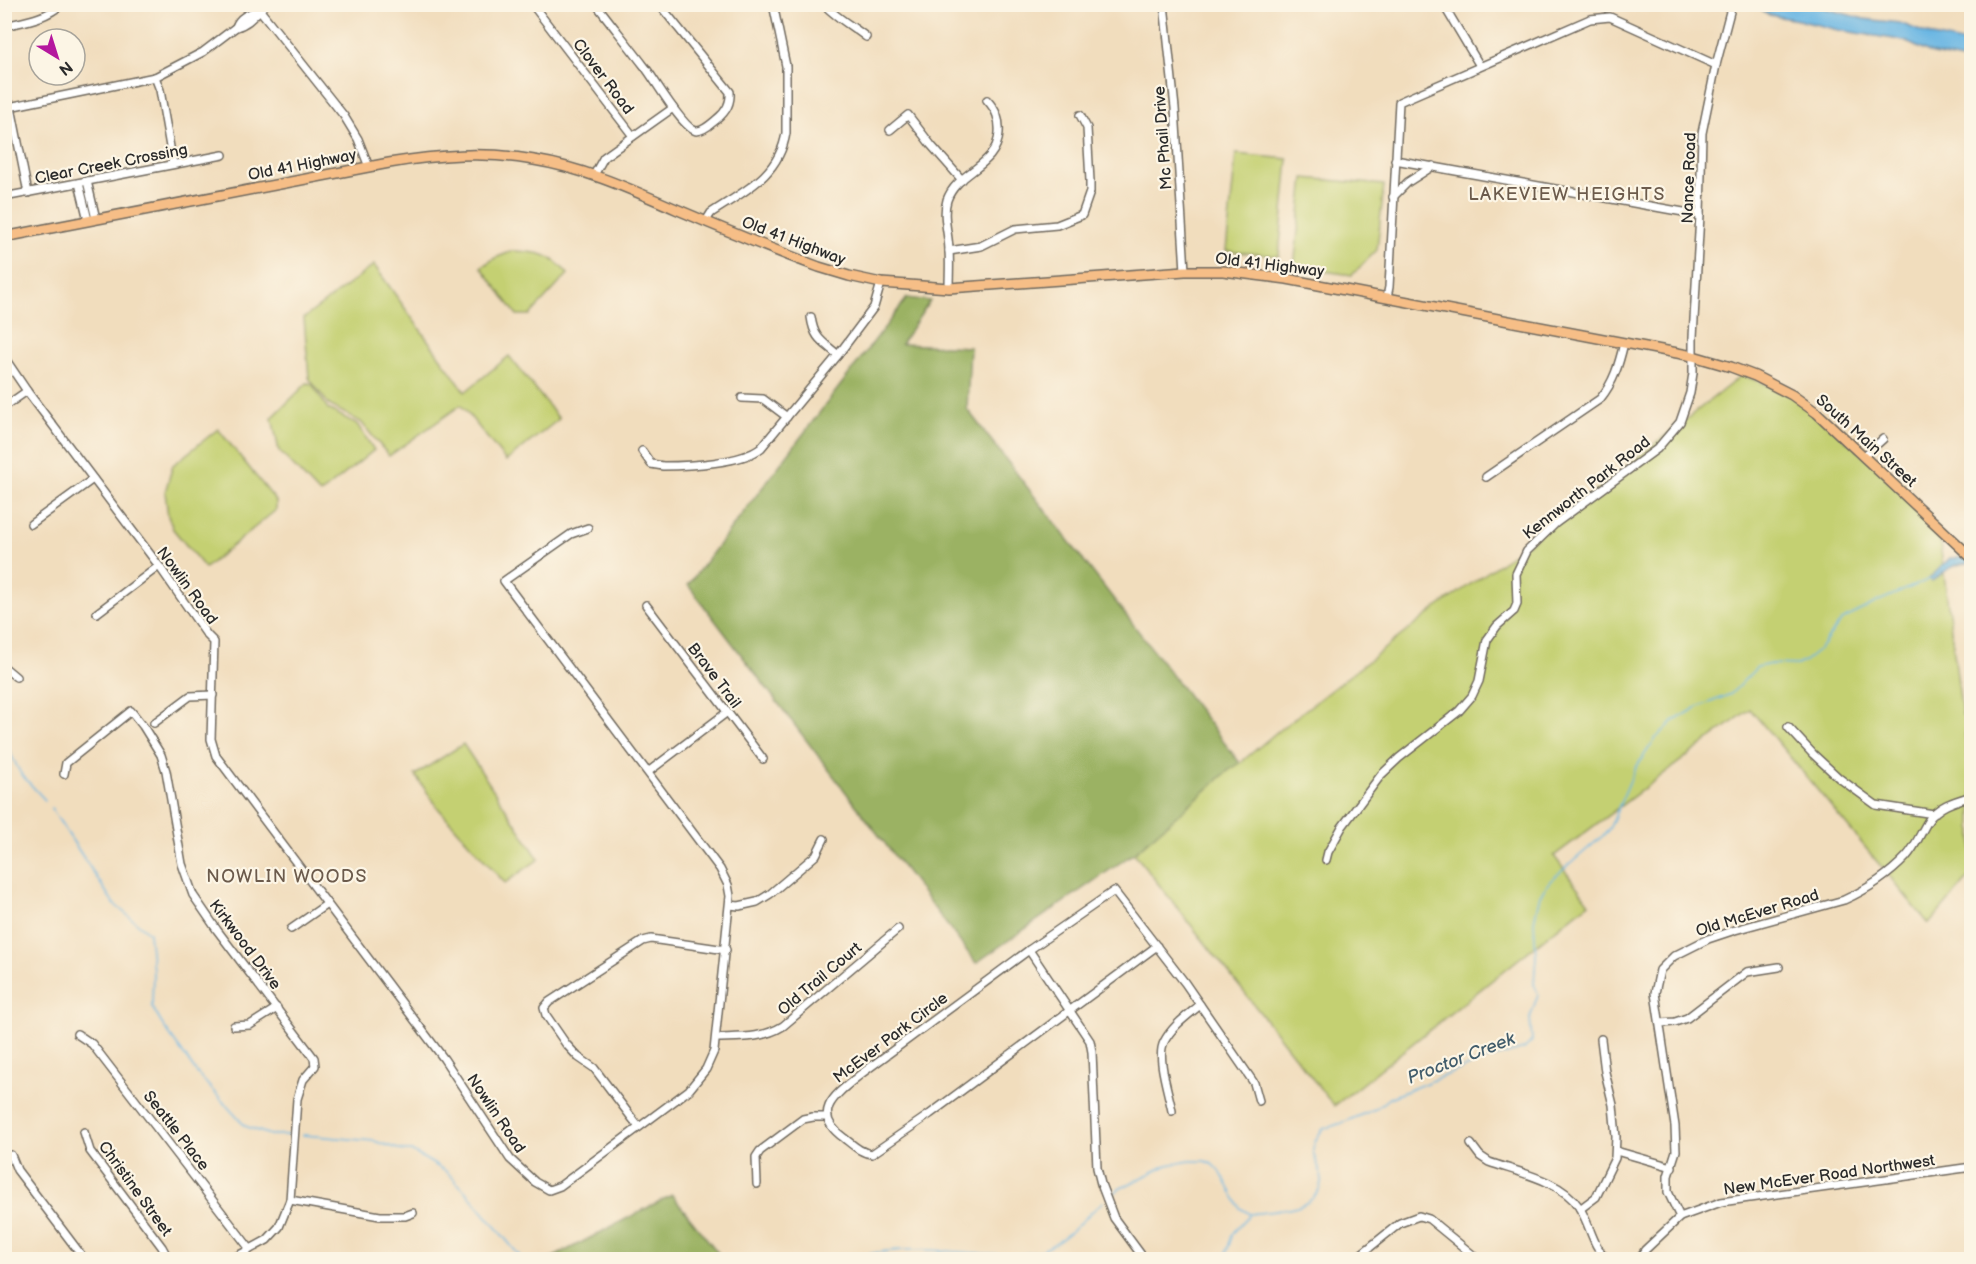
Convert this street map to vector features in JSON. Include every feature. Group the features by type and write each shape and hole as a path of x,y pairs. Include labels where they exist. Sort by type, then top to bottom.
{"main road":[{"name":"Old 41 Highway","path":"4,237 369,167 426,157 474,154 534,160 594,175 819,267 881,283 949,288 1185,271 1260,275 1693,356"},
{"name":"South Main Street","path":"1693,356 1731,367 1792,395 1818,414 1968,554"}],"street":[{"path":"4,26 45,16 62,4"},
{"path":"28,193 8,108 155,77 203,52 236,27 248,22 257,7 266,4"},
{"name":"Clover Road","path":"532,4 633,136"},
{"path":"596,4 673,108 688,126 698,131 724,113 729,105 730,92 659,4"},
{"path":"706,222 711,213 769,172 776,163 784,144 786,66 773,4"},
{"path":"824,4 827,9 866,37"},
{"name":"Mc Phail Drive","path":"1164,4 1175,108 1185,271"},
{"path":"1443,4 1480,66"},
{"name":"Nance Road","path":"1693,356 1700,215 1701,133 1732,4"},
{"path":"257,7 344,116 358,139 369,167"},
{"path":"1387,297 1399,102 1590,19 1610,17 1716,65"},
{"path":"155,77 160,90 173,164"},
{"path":"949,288 950,251 945,207 952,190 986,161 998,145 999,120 997,112 987,100"},
{"name":"Clover Road","path":"594,175 604,157 673,108"},
{"path":"890,130 908,115 962,180"},
{"path":"950,251 981,246 1015,229 1057,225 1082,215 1090,192 1090,181 1087,128 1080,115"},
{"name":"Clear Creek Crossing","path":"4,197 223,155"},
{"path":"1395,160 1700,215"},
{"path":"1393,197 1408,182 1433,166"},
{"path":"83,182 92,220"},
{"path":"642,451 651,464 663,466 745,457 761,448 838,355 874,307 881,283"},
{"path":"811,317 816,336 838,355"},
{"path":"1486,477 1600,399 1609,388 1618,369 1624,343"},
{"name":"Kennworth Park Road","path":"1326,860 1342,827 1381,775 1459,711 1472,696 1479,681 1489,635 1514,611 1517,604 1516,574 1527,551 1556,524 1657,449 1673,432 1683,417 1690,393 1693,356"},
{"name":"Nowlin Road","path":"4,357 214,642 211,739 216,756 444,1059 510,1160 535,1182 549,1190 560,1186 688,1090 706,1069 714,1051 716,1038 730,905 728,885 720,869 504,581 571,534 588,528"},
{"path":"4,407 27,391"},
{"path":"742,398 763,399 787,417"},
{"path":"1864,456 1883,439"},
{"path":"31,524 93,479"},
{"path":"97,613 159,566"},
{"name":"Brave Trail","path":"646,605 763,759"},
{"path":"4,667 16,677"},
{"path":"154,723 190,696 213,695"},
{"name":"Kirkwood Drive","path":"64,774 66,763 130,711 162,755 182,864 193,895 314,1058 315,1066 303,1080 297,1098 290,1200"},
{"path":"648,772 726,713"},
{"path":"1788,727 1822,762 1876,805 1934,814 1944,806 1971,796"},
{"name":"Old McEver Road","path":"1680,1216 1668,1192 1668,1176 1676,1151 1675,1126 1655,993 1660,970 1674,956 1708,939 1855,895 1890,871 1905,857 1915,846 1934,814"},
{"path":"730,905 738,906 757,902 770,894 816,855 824,838"},
{"name":"McEver Park Circle","path":"826,1117 826,1112 835,1095 1029,950 1114,891 1157,946 1254,1083 1259,1101"},
{"path":"291,929 327,904"},
{"name":"Old Trail Court","path":"716,1038 751,1037 772,1033 898,929"},
{"path":"638,1126 594,1068 578,1057 566,1044 546,1015 544,1008 549,1002 643,941 651,939 726,950"},
{"path":"757,1184 756,1157 760,1151 803,1119 826,1117 836,1133 865,1153 873,1154 1157,946"},
{"path":"1029,950 1090,1041 1097,1168 1101,1184 1114,1218 1145,1260"},
{"path":"1660,1023 1687,1018 1747,972 1779,968"},
{"path":"1172,1111 1162,1063 1162,1047 1175,1027 1200,1005"},
{"path":"234,1026 250,1025 277,1008"},
{"name":"Seattle Place","path":"77,1034 92,1044 250,1249"},
{"path":"1580,1209 1596,1197 1613,1163 1616,1151 1613,1105 1605,1072 1601,1039"},
{"name":"Christine Street","path":"84,1132 90,1151 162,1247 169,1260"},
{"path":"1471,1144 1480,1156 1489,1162 1559,1187 1580,1209 1598,1251 1606,1260"},
{"path":"1616,1151 1672,1167"},
{"path":"12,1155 17,1170 85,1260"},
{"name":"New McEver Road Northwest","path":"1638,1260 1645,1250 1680,1216 1721,1202 1971,1167"},
{"path":"230,1260 267,1240 279,1227 290,1200 380,1216 405,1216 413,1213"},
{"path":"1354,1260 1400,1223 1419,1216 1429,1219 1479,1260"}],"green space":[{"path":"1236,154 1288,159 1279,256 1226,251"},
{"path":"1304,178 1384,185 1377,250 1352,275 1294,267"},
{"path":"513,251 544,255 568,274 530,315 517,315 481,267"},
{"path":"374,265 465,392 509,356 559,419 506,461 461,405 389,456 361,422 329,405 309,378 304,318"},
{"path":"907,298 930,301 901,344 970,347 967,409 1240,763 1134,853 976,963 688,585"},
{"path":"1742,375 1793,395 1877,467 1939,535 1962,715 1971,724 1965,734 1972,787 1972,874 1929,924 1750,709 1554,856 1589,903 1334,1106 1134,853 1229,770 1278,731 1438,607 1533,540"},
{"path":"307,383 312,384 328,409 357,424 374,450 320,494 279,451 272,418"},
{"path":"218,429 276,501 276,510 205,568 173,529 168,516 165,492 173,465"},
{"path":"463,744 539,859 505,883 438,808 415,775"},
{"path":"672,1195 723,1259 550,1259 662,1200"}],"water":[{"path":"1806,4 1864,19 1900,23 1933,36 1971,44 1971,62 1929,53 1907,42 1769,15 1758,7 1760,5"},
{"path":"1971,557 1971,563 1955,566 1932,581 1929,579 1950,558"}],"waterway":[{"name":"Proctor Creek","path":"1111,1196 1119,1189 1167,1165 1206,1161 1221,1173 1240,1208 1250,1214 1297,1207 1314,1197 1320,1187 1321,1175 1313,1150 1323,1129 1375,1109 1389,1098 1481,1061 1524,1049 1532,1041 1530,1018 1538,994 1534,984 1536,957 1534,921 1540,895 1550,881 1605,834 1635,769 1655,739 1674,721 1698,707 1731,694 1757,667 1771,664 1797,665 1805,661 1819,650 1841,621 1881,600 1930,579"},
{"path":"4,741 21,774 45,800"},
{"path":"51,808 114,904 149,933 153,971 152,1007 197,1073 245,1126 270,1135 291,1135"},
{"path":"303,1135 374,1141 404,1151 411,1151 447,1172 523,1260"},
{"name":"Proctor Creek","path":"851,1260 866,1255 900,1250 1008,1255 1035,1252 1059,1241 1103,1202"},
{"path":"1224,1260 1233,1233 1249,1215"}],"district":[{"name":"LAKEVIEW HEIGHTS","path":"1567,194"},
{"name":"NOWLIN WOODS","path":"287,876"}]}
